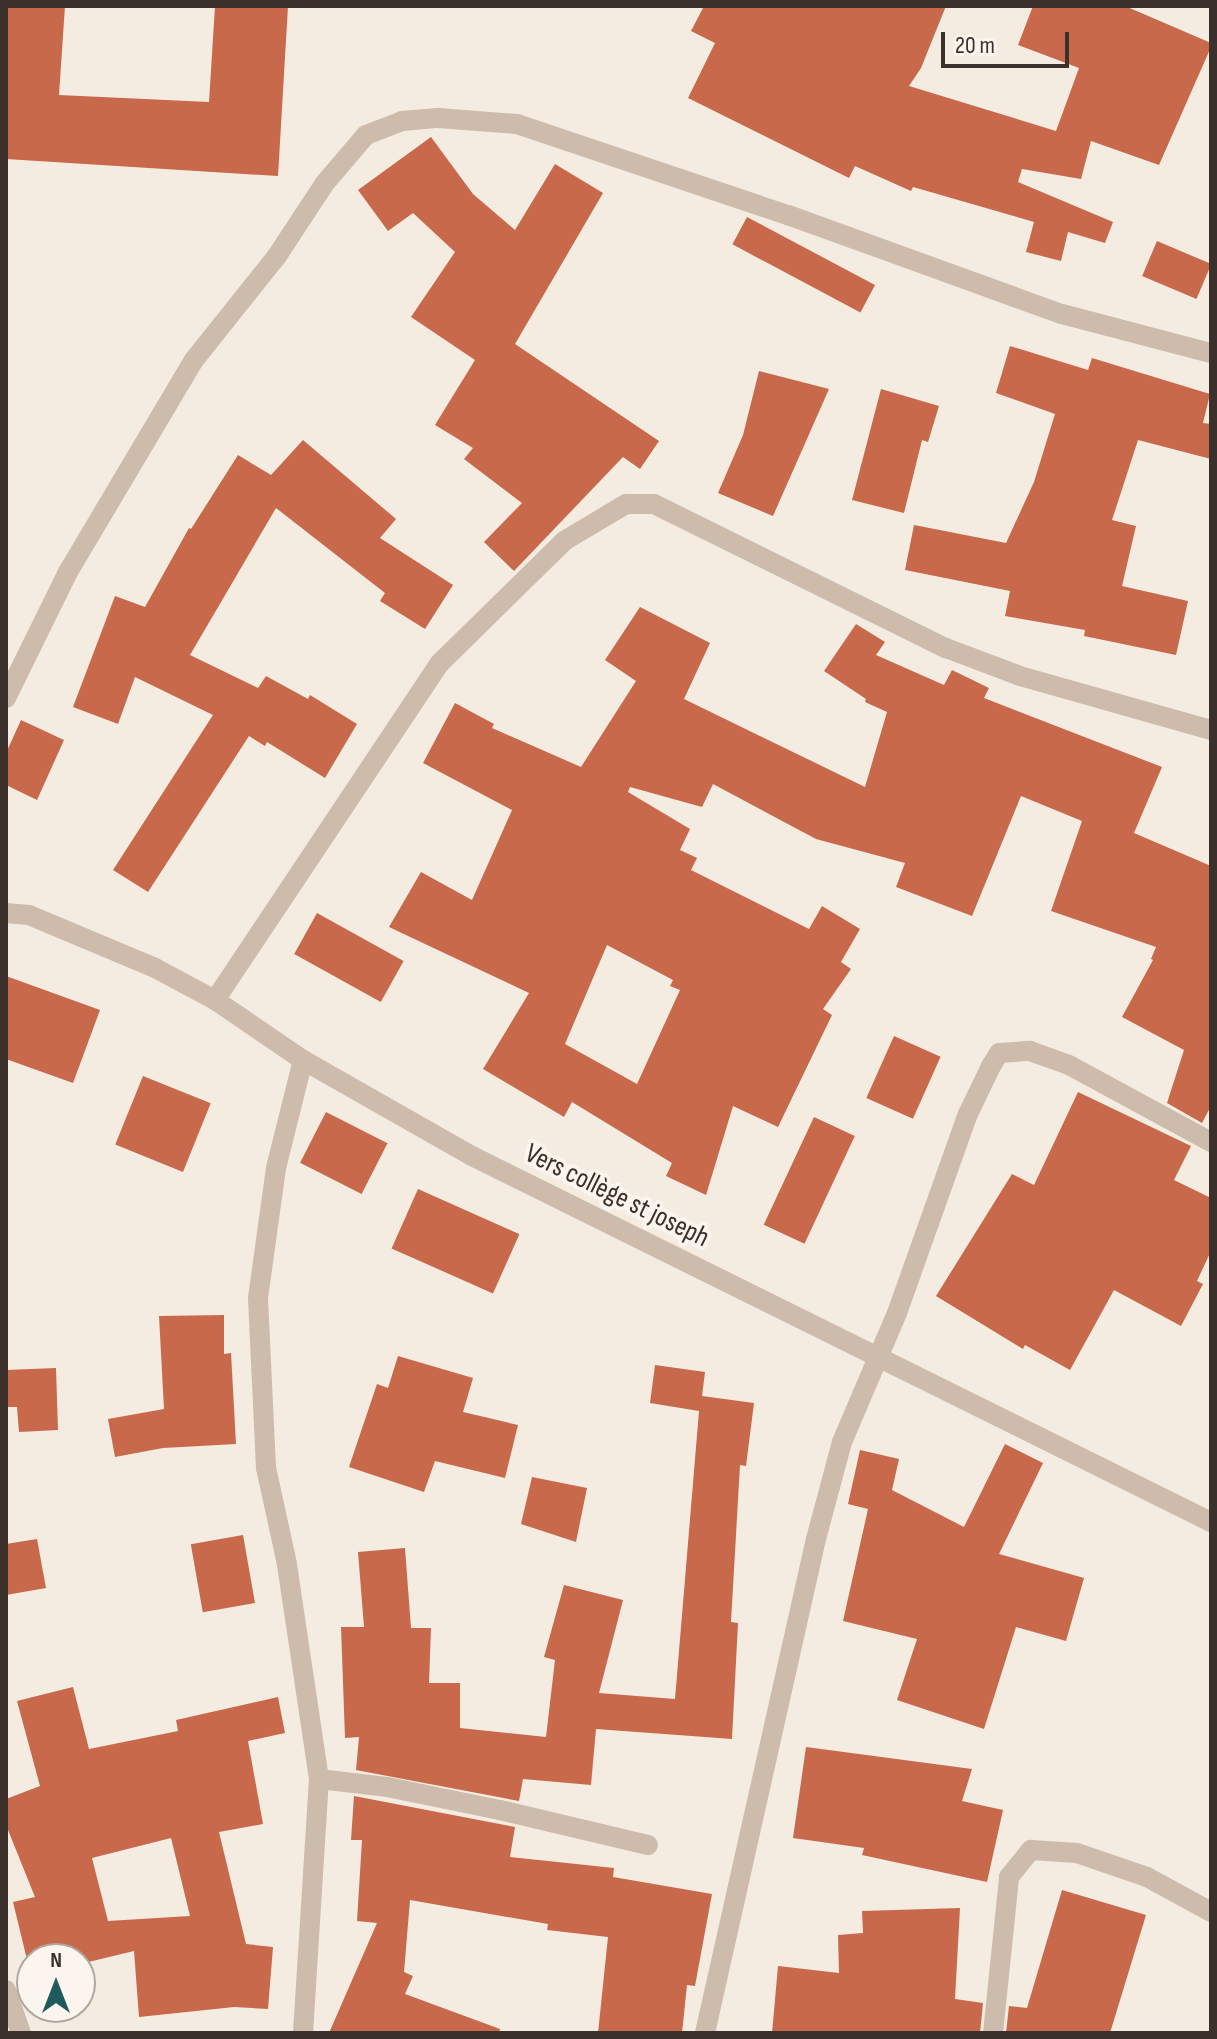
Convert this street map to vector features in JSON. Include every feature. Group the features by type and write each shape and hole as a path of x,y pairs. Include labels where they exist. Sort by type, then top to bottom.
{"street":[{"path":"6,698 68,572 194,360 277,256 325,183 366,135 402,121 438,118 517,124 788,215 1062,314 1211,353"},
{"path":"215,1000 440,663 564,541 626,504 654,504 946,648 1020,676 1211,730"},
{"name":"Vers collège st joseph","path":"6,913 43,921 155,968 215,1000 303,1060 472,1156 1211,1522"},
{"path":"705,2033 816,1539 842,1442 928,1234 968,1114 999,1053 1030,1051 1069,1065 1211,1142"},
{"path":"303,1060 276,1168 258,1298 266,1468 287,1564 319,1779 303,2033"},
{"path":"319,1779 387,1787 648,1845"},
{"path":"993,2033 1009,1877 1031,1850 1077,1853 1133,1872 1211,1912"},
{"path":"6,1990 21,2033"}],"building":[{"path":"6,6 65,6 59,95 209,102 215,6 288,6 278,176 6,159"},
{"path":"704,6 946,6 921,68 909,86 1056,131 1079,68 1018,45 1033,6 1125,6 1211,43 1211,47 1159,165 1091,141 1081,179 1022,169 1018,182 1113,222 1105,243 1068,232 1061,261 1026,252 1034,222 913,187 911,191 855,166 849,178 688,98 715,43 691,31"},
{"path":"431,137 473,194 515,230 555,164 603,193 515,344 659,441 640,469 623,457 514,571 484,542 522,503 464,459 473,448 435,425 475,360 411,317 455,252 413,213 388,231 358,190"},
{"path":"747,217 875,285 860,312 732,244"},
{"path":"1157,241 1211,264 1196,299 1142,276"},
{"path":"1010,346 1088,370 1092,358 1210,394 1203,423 1211,424 1211,459 1138,440 1112,520 1136,526 1122,586 1188,601 1176,655 1084,636 1085,630 1005,616 1010,591 905,570 914,525 1006,543 1034,482 1055,414 996,393"},
{"path":"759,371 829,389 773,516 718,493 743,435"},
{"path":"881,389 939,406 928,442 922,440 904,513 852,500"},
{"path":"303,440 396,519 380,538 453,585 425,629 380,601 385,593 276,508 190,655 258,688 266,676 308,699 310,695 357,724 325,778 267,742 265,746 249,736 148,892 113,870 213,715 135,677 118,724 73,707 115,596 145,607 189,528 238,455 271,475"},
{"path":"640,607 710,643 684,699 865,787 887,712 865,702 866,699 824,671 856,624 885,642 876,655 944,685 952,670 989,688 984,698 1162,767 1134,833 1211,866 1211,1106 1202,1123 1167,1103 1184,1050 1122,1017 1153,960 1156,947 1051,911 1082,821 1021,796 972,916 896,887 905,863 816,839 713,784 702,807 630,787 628,792 690,829 680,850 697,858 691,870 809,929 822,906 860,929 841,962 851,969 823,1009 832,1015 778,1127 733,1106 706,1195 666,1176 672,1163 572,1102 564,1117 483,1069 529,993 389,927 421,872 472,900 512,810 423,763 455,703 494,724 492,728 581,767 636,681 605,660","holes":["607,945 673,980 670,986 680,990 637,1084 565,1044"]},
{"path":"21,720 64,740 37,800 6,785 6,753"},
{"path":"317,913 404,961 381,1002 294,954"},
{"path":"6,976 100,1010 73,1083 6,1059"},
{"path":"894,1036 941,1057 913,1119 866,1098"},
{"path":"143,1076 211,1103 183,1172 115,1145"},
{"path":"1078,1092 1191,1146 1174,1180 1211,1198 1211,1251 1197,1281 1203,1284 1181,1326 1114,1290 1070,1370 1025,1345 1023,1349 936,1296 1012,1174 1034,1185"},
{"path":"326,1112 387,1143 362,1194 300,1163"},
{"path":"814,1117 855,1136 804,1244 764,1225"},
{"path":"418,1189 519,1234 493,1294 392,1248"},
{"path":"224,1315 224,1354 231,1353 236,1444 163,1448 115,1457 108,1419 164,1409 159,1316"},
{"path":"398,1356 473,1378 463,1412 518,1425 505,1478 435,1461 424,1492 349,1467 377,1384 388,1388"},
{"path":"655,1365 705,1372 702,1396 754,1403 746,1466 740,1465 731,1622 738,1623 732,1739 596,1729 591,1785 523,1779 519,1801 356,1770 359,1737 345,1738 341,1627 364,1627 358,1552 405,1548 411,1628 431,1628 429,1683 460,1683 460,1728 546,1737 555,1660 544,1657 564,1585 623,1600 599,1693 675,1699 699,1411 650,1403"},
{"path":"56,1368 58,1430 19,1432 17,1407 6,1407 6,1370"},
{"path":"1005,1444 1043,1463 999,1554 1084,1578 1066,1641 1016,1627 984,1729 897,1700 917,1639 843,1621 868,1509 848,1504 860,1450 899,1459 892,1490 964,1527"},
{"path":"532,1477 587,1488 576,1542 521,1524"},
{"path":"243,1535 255,1603 203,1612 191,1544"},
{"path":"37,1539 46,1588 6,1595 6,1544"},
{"path":"73,1687 89,1749 178,1731 176,1720 278,1697 285,1733 248,1741 263,1824 219,1832 246,1944 273,1947 268,2009 234,2007 139,2017 134,1951 96,1960 96,1943 23,1943 13,1902 35,1897 6,1825 6,1799 40,1786 17,1701","holes":["171,1838 190,1916 108,1921 92,1858"]},
{"path":"806,1747 972,1769 962,1801 1003,1810 987,1882 862,1855 864,1848 793,1838"},
{"path":"354,1796 515,1827 510,1857 614,1868 613,1877 712,1894 695,1986 687,1985 682,2033 598,2033 608,1937 547,1930 548,1924 410,1900 404,1972 413,1976 405,1994 500,2029 499,2033 329,2033 377,1923 357,1921 362,1840 351,1840"},
{"path":"1062,1890 1146,1915 1110,2033 1006,2033 1009,2006 1027,2008"},
{"path":"960,1908 955,1999 983,2003 980,2033 772,2033 778,1966 839,1973 838,1935 863,1933 862,1911"}]}
